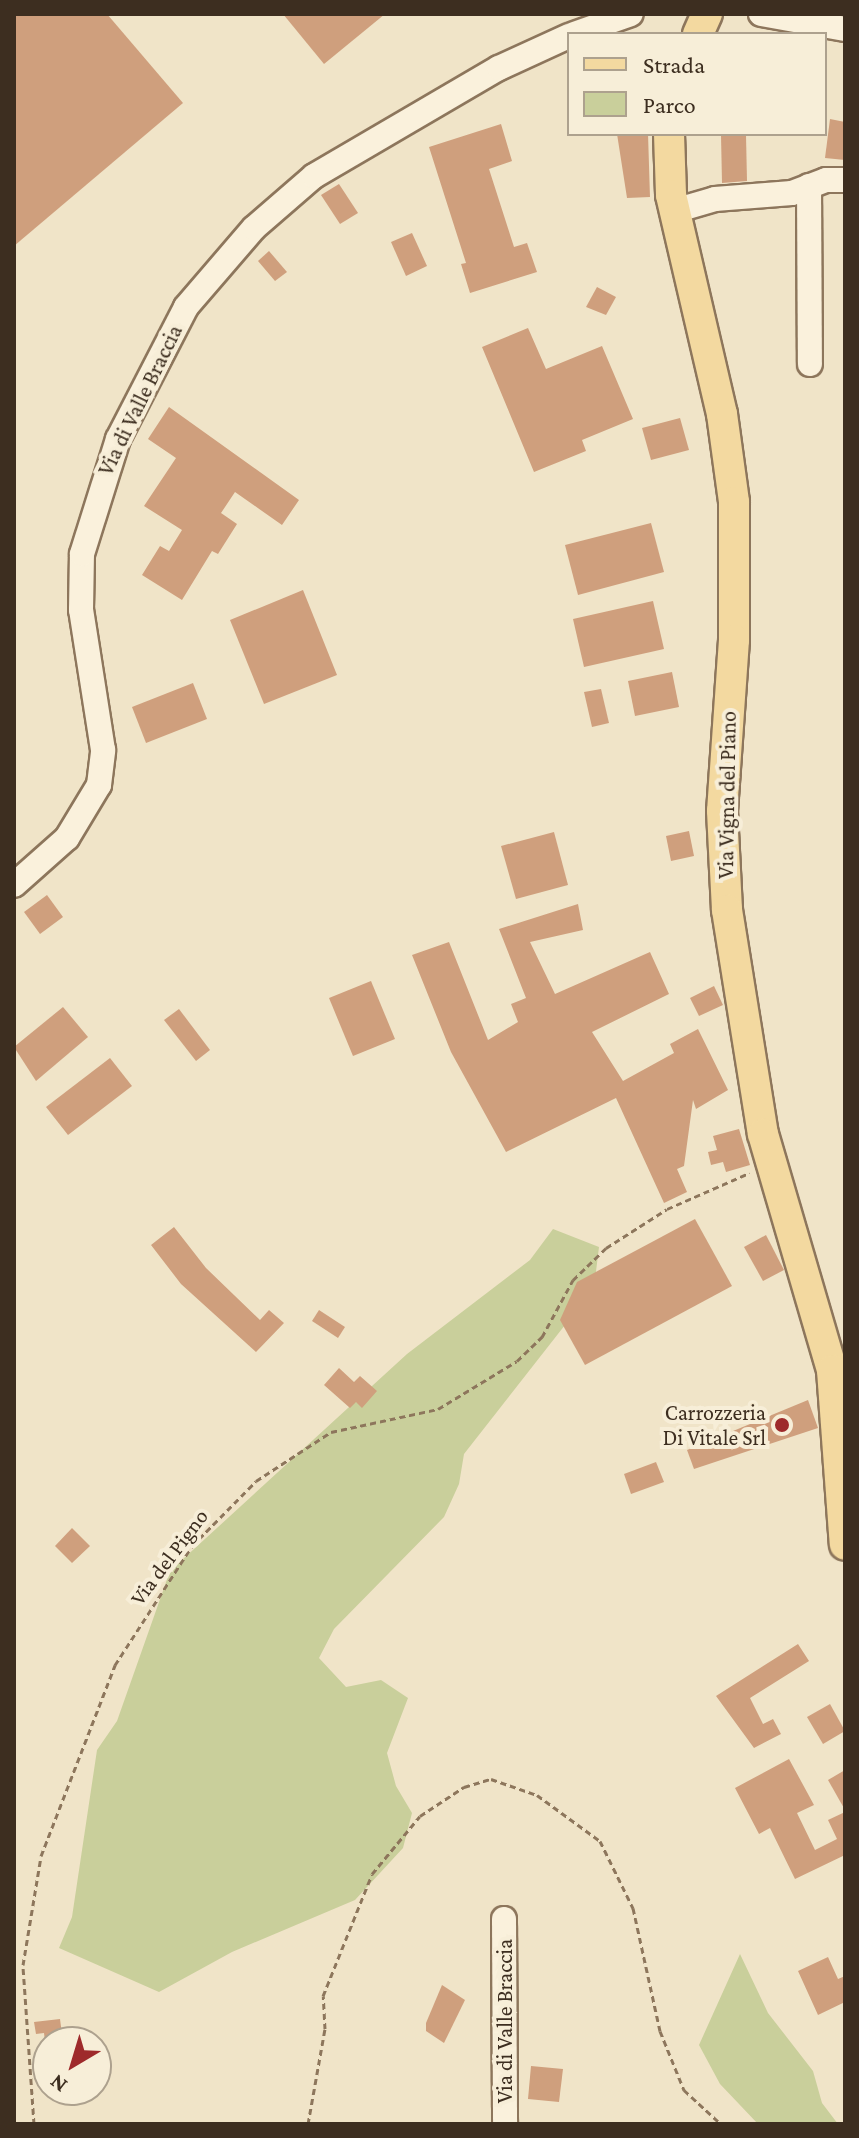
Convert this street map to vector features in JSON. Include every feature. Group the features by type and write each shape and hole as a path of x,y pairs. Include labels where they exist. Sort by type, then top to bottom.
{"main road":[{"name":"Via Vigna del Piano","path":"669,136 674,211 731,476 734,640 723,866 749,1062 771,1164 832,1370 845,1545"}],"street":[{"name":"Via di Valle Braccia","path":"580,32 631,14"},
{"path":"761,14 845,29"},
{"name":"Via di Valle Braccia","path":"14,885 67,838 99,785 102,732 81,610 82,554 98,489 121,431 186,307 245,237 314,176 488,74 567,37"},
{"path":"674,211 715,199 792,193 809,186 845,180"},
{"path":"809,186 810,364"},
{"name":"Via di Valle Braccia","path":"504,1919 505,2124"}],"path":[{"name":"Via del Pigno","path":"34,2124 23,1965 41,1856 115,1665 192,1546 256,1481 331,1432 413,1417 462,1397 534,1346 573,1280 606,1248 667,1209 771,1164"}],"green space":[{"path":"553,1229 599,1247 594,1288 464,1454 459,1484 444,1517 334,1629 319,1658 346,1687 381,1680 408,1698 387,1753 396,1786 412,1813 403,1848 355,1900 232,1952 159,1992 59,1948 72,1917 97,1750 117,1721 170,1571 407,1354 530,1260"},
{"path":"740,1954 768,2013 813,2071 822,2103 838,2124 758,2124 720,2084 699,2045"}],"building":[{"path":"14,14 107,14 183,103 14,246"},
{"path":"283,14 385,14 324,64"},
{"path":"830,119 845,122 845,160 825,158"},
{"path":"501,124 512,161 489,169 514,247 527,243 537,272 470,293 461,264 466,263 429,147"},
{"path":"617,136 648,136 650,197 627,198"},
{"path":"721,136 746,136 747,181 722,183"},
{"path":"339,184 358,213 340,224 321,195"},
{"path":"412,233 427,266 406,276 391,242"},
{"path":"269,251 287,272 275,281 258,261"},
{"path":"597,287 616,297 606,315 586,307"},
{"path":"528,328 546,369 602,346 633,419 582,440 586,451 534,472 482,347"},
{"path":"169,407 299,500 282,525 235,492 221,513 237,524 218,554 212,551 182,600 142,575 160,546 169,551 182,530 144,506 176,458 148,439"},
{"path":"680,418 689,450 651,460 642,428"},
{"path":"651,523 664,572 578,595 565,545"},
{"path":"303,590 337,675 264,704 230,620"},
{"path":"653,601 664,649 584,667 573,619"},
{"path":"672,672 679,707 635,716 628,681"},
{"path":"193,683 207,719 146,743 132,707"},
{"path":"601,689 609,723 592,727 584,692"},
{"path":"689,831 694,856 671,861 666,836"},
{"path":"554,832 568,885 516,899 501,846"},
{"path":"47,895 63,917 40,934 24,912"},
{"path":"578,904 583,930 530,942 555,994 650,952 669,994 592,1032 623,1081 674,1053 670,1044 698,1029 728,1090 696,1109 693,1100 684,1166 677,1169 687,1192 664,1203 616,1098 506,1152 451,1052 412,955 449,942 488,1040 518,1022 511,1004 526,998 499,929"},
{"path":"371,981 395,1039 353,1056 329,998"},
{"path":"714,986 723,1005 699,1016 690,998"},
{"path":"63,1007 88,1037 36,1081 14,1047"},
{"path":"179,1009 210,1050 196,1061 164,1020"},
{"path":"110,1058 132,1086 68,1135 46,1107"},
{"path":"739,1129 750,1165 726,1172 723,1162 711,1165 708,1152 717,1150 713,1136"},
{"path":"695,1219 732,1286 585,1365 560,1320 577,1282"},
{"path":"174,1227 206,1268 260,1320 269,1310 284,1323 256,1352 181,1284 151,1245"},
{"path":"766,1235 784,1270 763,1281 744,1247"},
{"path":"319,1310 345,1327 338,1338 312,1321"},
{"path":"339,1368 354,1382 360,1376 377,1391 362,1408 356,1402 350,1408 324,1385"},
{"path":"808,1400 818,1428 694,1469 687,1450"},
{"path":"656,1462 664,1482 631,1494 624,1474"},
{"path":"72,1528 90,1546 72,1563 55,1546"},
{"path":"798,1644 809,1661 750,1698 763,1724 773,1719 781,1734 754,1748 716,1696"},
{"path":"830,1704 845,1731 823,1744 807,1717"},
{"path":"789,1759 814,1805 797,1813 815,1850 837,1839 828,1820 845,1812 845,1855 795,1879 770,1828 759,1834 735,1788"},
{"path":"845,1770 845,1810 828,1780"},
{"path":"828,1957 838,1979 845,1976 845,2002 818,2015 798,1971"},
{"path":"442,1985 465,2000 444,2043 426,2031 426,2023"},
{"path":"60,2019 61,2026 35,2026 34,2022"},
{"path":"531,2066 563,2069 559,2102 528,2099"}],"place":[{"name":"Carrozzeria Di Vitale Srl","path":"782,1425"}]}
